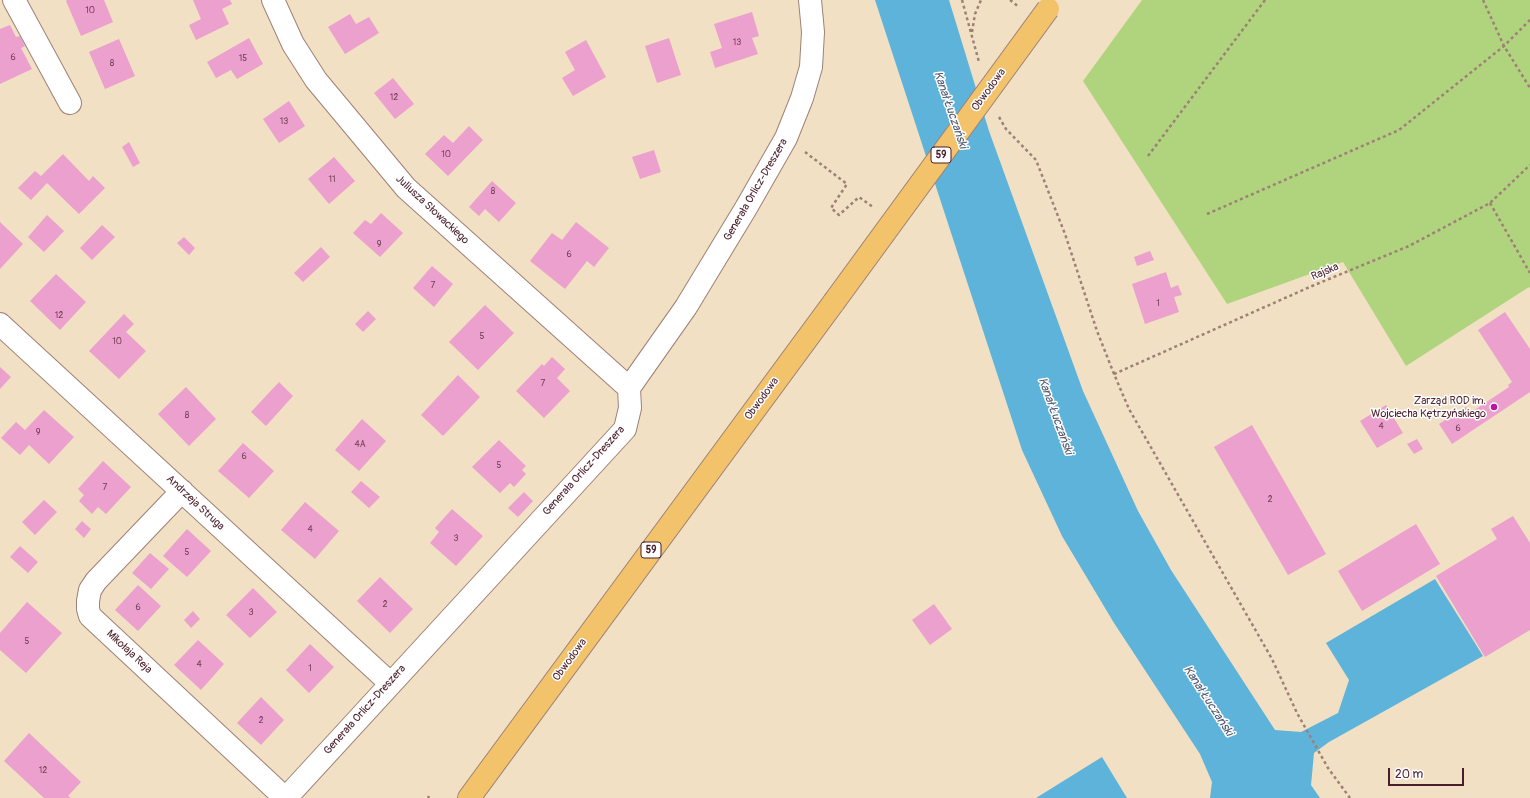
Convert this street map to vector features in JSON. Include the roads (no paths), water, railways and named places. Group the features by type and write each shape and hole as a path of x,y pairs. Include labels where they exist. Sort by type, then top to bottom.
{"main road":[{"name":"Obwodowa","path":"469,798 1051,4"}],"street":[{"path":"14,0 70,103"},
{"name":"Juliusza Słowackiego","path":"273,0 293,44 316,80 406,188 629,388"},
{"name":"Generała Orlicz-Dreszera","path":"286,798 390,683 625,429 630,408 629,388 686,307 746,208 786,138 802,98 811,67 813,32 810,0"},
{"name":"Andrzeja Struga","path":"0,324 390,683"},
{"name":"Mikołaja Reja","path":"182,491 96,581 90,590 88,601 90,616 286,798"}],"water":[{"name":"Kanał Łuczański","path":"875,0 949,0 989,131 1083,391 1138,511 1171,570 1275,730 1301,732 1338,713 1349,680 1326,643 1435,579 1483,656 1329,742 1314,753 1311,785 1320,798 1210,798 1212,782 1200,754 1114,623 1062,536 1022,450"},
{"path":"1102,757 1127,798 1036,798"}],"place":[{"name":"Zarząd ROD im. Wojciecha Kętrzyńskiego","path":"1494,407"}]}
